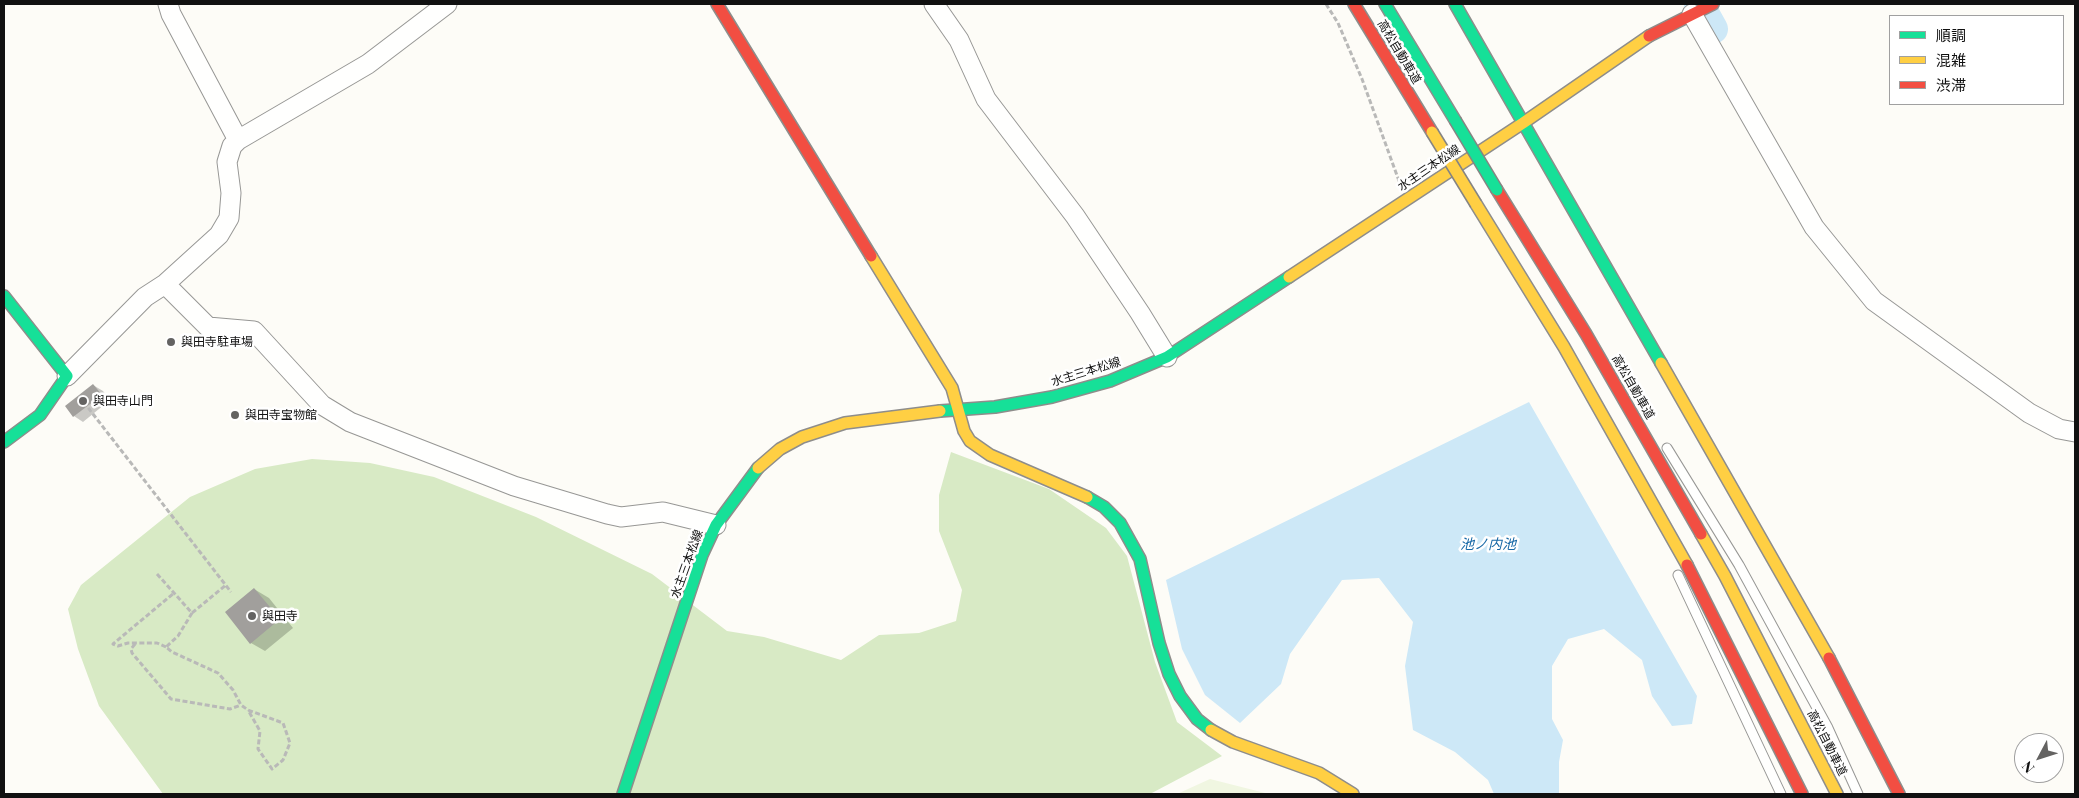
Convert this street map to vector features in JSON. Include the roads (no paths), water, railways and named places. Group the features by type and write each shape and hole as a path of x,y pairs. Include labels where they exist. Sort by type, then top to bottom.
{"main road":[{"path":"717,4 952,388 964,432 979,448 990,455 1086,496 1104,507 1120,523 1140,559 1159,643 1169,674 1180,696 1196,719 1206,728 1232,742 1290,761 1319,773 1352,794"},
{"name":"高松自動車道","path":"1354,4 1564,347 1699,586 1802,794"},
{"name":"高松自動車道","path":"1385,4 1586,334 1725,576 1837,794"},
{"path":"1455,4 1785,578 1852,700 1899,794"},
{"name":"水主三本松線","path":"623,794 702,555 716,525 736,494 756,469 780,449 802,437 845,423 958,409 995,407 1052,397 1110,381 1167,357 1523,122 1653,33 1713,4"},
{"path":"4,296 67,376 40,415 4,442"}],"street":[{"path":"168,4 171,14 238,140"},
{"path":"67,376 145,297 165,284 219,235 229,218 230,193 227,162 232,146 238,140 368,64 447,4"},
{"path":"934,4 959,40 986,99 1075,216 1167,357"},
{"path":"1692,14 1814,227 1874,300 2029,413 2059,429 2075,432"},
{"path":"165,284 208,327 254,332 322,405 350,422 514,486 607,514 621,517 663,512 716,525"}],"lane":[{"path":"1586,334 1638,406"},
{"path":"1564,347 1611,451"},
{"path":"1661,438 1739,565 1828,728 1858,794"},
{"path":"1671,562 1781,794"}],"water":[{"name":"池ノ内池","path":"1529,402 1697,696 1692,724 1672,726 1652,696 1642,660 1604,629 1568,639 1552,666 1552,719 1563,740 1559,762 1559,794 1494,794 1488,780 1455,752 1413,730 1405,666 1413,622 1379,578 1342,580 1290,654 1281,684 1240,723 1205,695 1182,649 1166,580"}],"waterway":[{"path":"1699,4 1713,29"}],"place":[{"name":"與田寺駐車場","path":"171,342"},
{"name":"與田寺山門","path":"83,401"},
{"name":"與田寺宝物館","path":"235,415"},
{"name":"與田寺","path":"252,616"}]}
